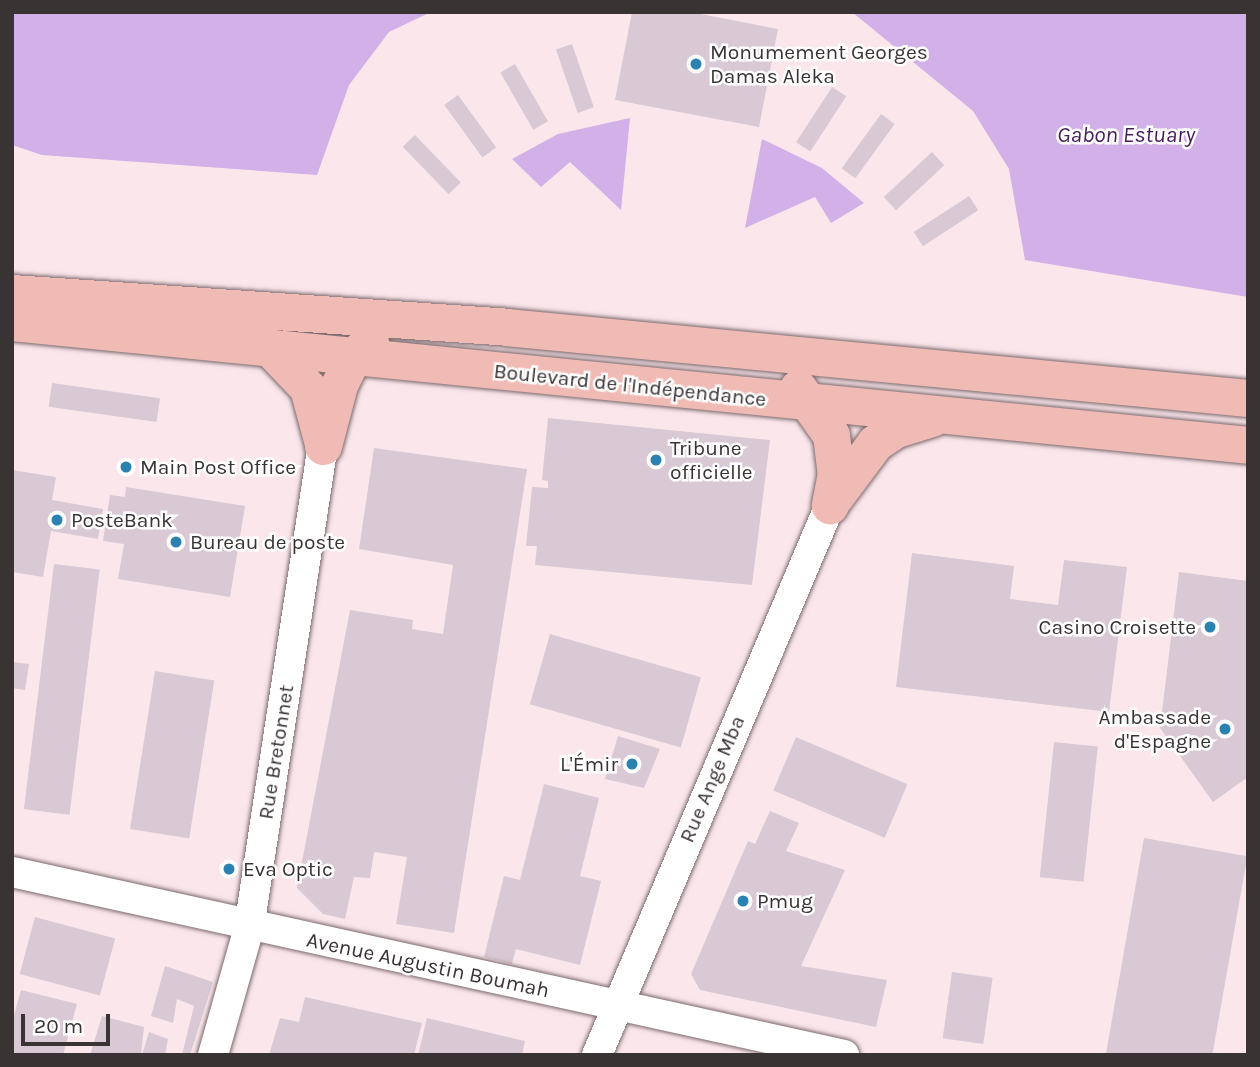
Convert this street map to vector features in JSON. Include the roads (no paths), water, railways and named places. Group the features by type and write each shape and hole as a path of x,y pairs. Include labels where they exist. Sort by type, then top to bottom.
{"main road":[{"path":"12,293 659,342 1248,398"},
{"name":"Boulevard de l'Indépendance","path":"12,322 1248,445"},
{"path":"324,446 339,385 353,356 382,337 606,359 659,342 703,368 774,376 795,386 810,402 831,435 835,454 830,505"},
{"path":"269,347 308,388 324,446"},
{"path":"830,505 875,443 896,429 943,416"}],"street":[{"name":"Rue Bretonnet","path":"213,1055 249,928 324,446"},
{"name":"Rue Ange Mba","path":"597,1055 830,505"},
{"name":"Avenue Augustin Boumah","path":"12,872 249,928 618,1004 844,1055"}],"water":[{"path":"12,12 431,12 389,32 349,85 317,175 42,155 12,145"},
{"name":"Gabon Estuary","path":"852,12 1248,12 1248,297 1025,260 1009,169 973,111"},
{"path":"630,118 621,210 570,162 541,187 512,159 558,134"},
{"path":"762,139 822,168 864,203 831,223 815,197 745,228"}],"place":[{"name":"Monumement Georges Damas Aleka","path":"696,64"},
{"name":"Tribune officielle","path":"656,460"},
{"name":"Main Post Office","path":"126,467"},
{"name":"PosteBank","path":"57,520"},
{"name":"Bureau de poste","path":"176,542"},
{"name":"Casino Croisette","path":"1210,627"},
{"name":"Ambassade d'Espagne","path":"1225,729"},
{"name":"L'Émir","path":"632,764"},
{"name":"Eva Optic","path":"229,869"},
{"name":"Pmug","path":"743,901"}]}
